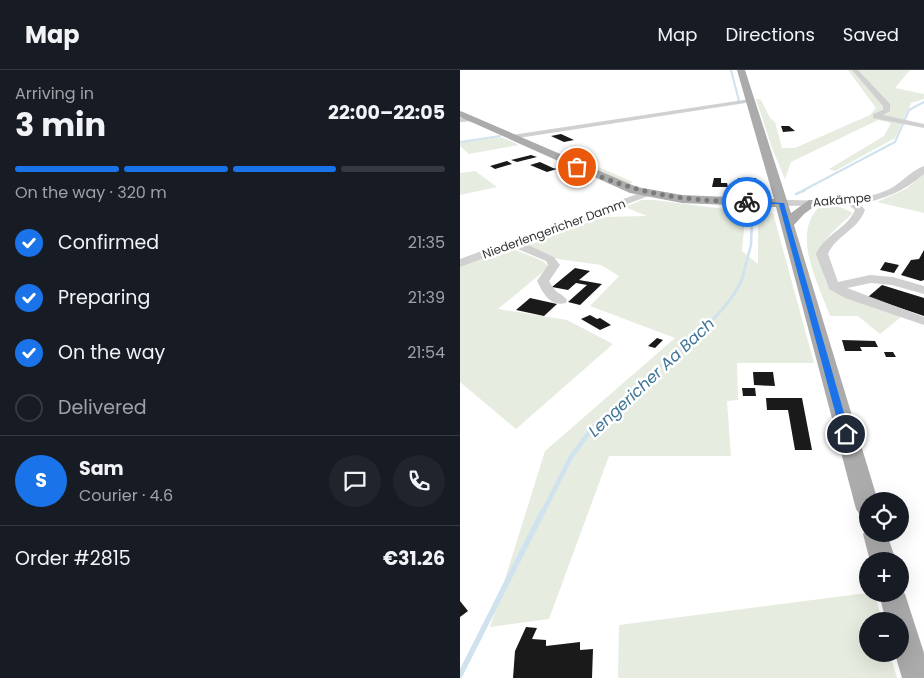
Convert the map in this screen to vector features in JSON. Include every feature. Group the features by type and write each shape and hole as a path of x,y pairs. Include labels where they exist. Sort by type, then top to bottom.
{"main road":[{"path":"741,70 788,224 863,492"},
{"path":"460,114 609,181 648,193 702,201 781,203"},
{"path":"744,202 766,193 776,183"},
{"path":"788,224 792,216 814,203"},
{"path":"894,602 917,678"}],"street":[{"path":"855,70 887,106 886,111 876,116 924,126"},
{"path":"512,136 750,101"},
{"path":"460,120 472,119"},
{"name":"Aakämpe","path":"781,203 851,201 873,198 902,187 924,169"},
{"name":"Niederlengericher Damm","path":"460,263 516,244 648,193"},
{"path":"851,201 860,210 856,220 833,236 826,243 822,254 833,286 849,295 924,321"},
{"path":"516,244 550,259 554,265 543,281 550,296 561,300"},
{"path":"833,286 854,284 870,278 893,281 924,290"}],"shaded area":[{"path":"848,70 910,70 895,88 924,94 924,99 911,103 895,138 835,171 829,169 884,136 891,123 878,120 791,162 785,179 772,148 756,99 761,100 770,118 775,122 782,148 795,148 870,115 876,108"},
{"path":"501,137 519,145 469,154 460,146 460,142"},
{"path":"566,153 633,182 627,185 558,154"},
{"path":"475,171 497,187 460,195 460,173"},
{"path":"924,174 924,213 877,202 906,189"},
{"path":"642,200 749,212 745,219 742,251 758,264 758,222 761,215 773,213 814,363 737,363 738,400 727,401 731,456 609,456 549,619 490,627 545,451 675,338 590,306 619,276 601,265 558,259 528,245 602,217 647,216 625,207"},
{"path":"820,206 840,207 853,213 827,238 823,245 821,262 828,287 901,317 880,334 858,316 830,316 814,275 807,245 807,231 811,218"},
{"path":"513,249 543,261 549,267 498,309 567,320 613,344 516,429 460,382 460,265"},
{"path":"859,594 859,602 877,602 880,612 859,612 859,662 892,662 897,678 618,678 619,625"}],"building":[{"path":"781,126 789,126 795,131 783,132"},
{"path":"561,134 574,140 564,142 551,136"},
{"path":"531,155 537,157 517,162 511,160"},
{"path":"507,161 512,164 495,169 490,166"},
{"path":"540,162 557,169 547,172 530,165"},
{"path":"714,178 721,178 721,183 727,183 728,187 712,187"},
{"path":"738,178 756,178 757,181 738,181"},
{"path":"924,250 924,280 921,281 901,275 911,260 919,259"},
{"path":"885,262 899,265 894,273 880,270"},
{"path":"575,268 590,271 579,280 602,284 580,305 568,302 587,285 576,283 568,290 552,287"},
{"path":"882,285 924,298 924,316 868,297"},
{"path":"530,298 557,304 544,316 516,310"},
{"path":"590,315 597,319 600,318 611,325 600,330 581,319"},
{"path":"657,338 663,340 655,348 648,346"},
{"path":"842,340 875,341 878,347 860,347 862,351 845,351"},
{"path":"884,352 893,352 896,357 886,357"},
{"path":"753,372 773,372 775,386 754,385"},
{"path":"742,388 755,388 756,396 743,396"},
{"path":"766,398 802,398 812,450 795,450 788,410 767,410"},
{"path":"460,601 468,611 460,617"},
{"path":"526,627 537,628 532,639 546,640 546,646 580,642 580,650 593,649 592,678 513,678 515,651"}],"waterway":[{"path":"731,70 739,101"},
{"name":"Lengericher Aa Bach","path":"802,191 895,142 909,110 924,102"},
{"path":"460,142 500,136"},
{"name":"Lengericher Aa Bach","path":"796,194 805,190"},
{"name":"Lengericher Aa Bach","path":"743,275 751,245 752,221 755,215 762,211"},
{"name":"Lengericher Aa Bach","path":"645,380 702,331 716,316 729,301 744,273"},
{"name":"Lengericher Aa Bach","path":"543,512 571,457 591,430 647,379"},
{"name":"Lengericher Aa Bach","path":"460,675 543,511"}],"way so far":[{"path":"577,167 621,186 648,193 702,201 747,202"}],"route":[{"path":"747,202 781,203 846,434"}]}
